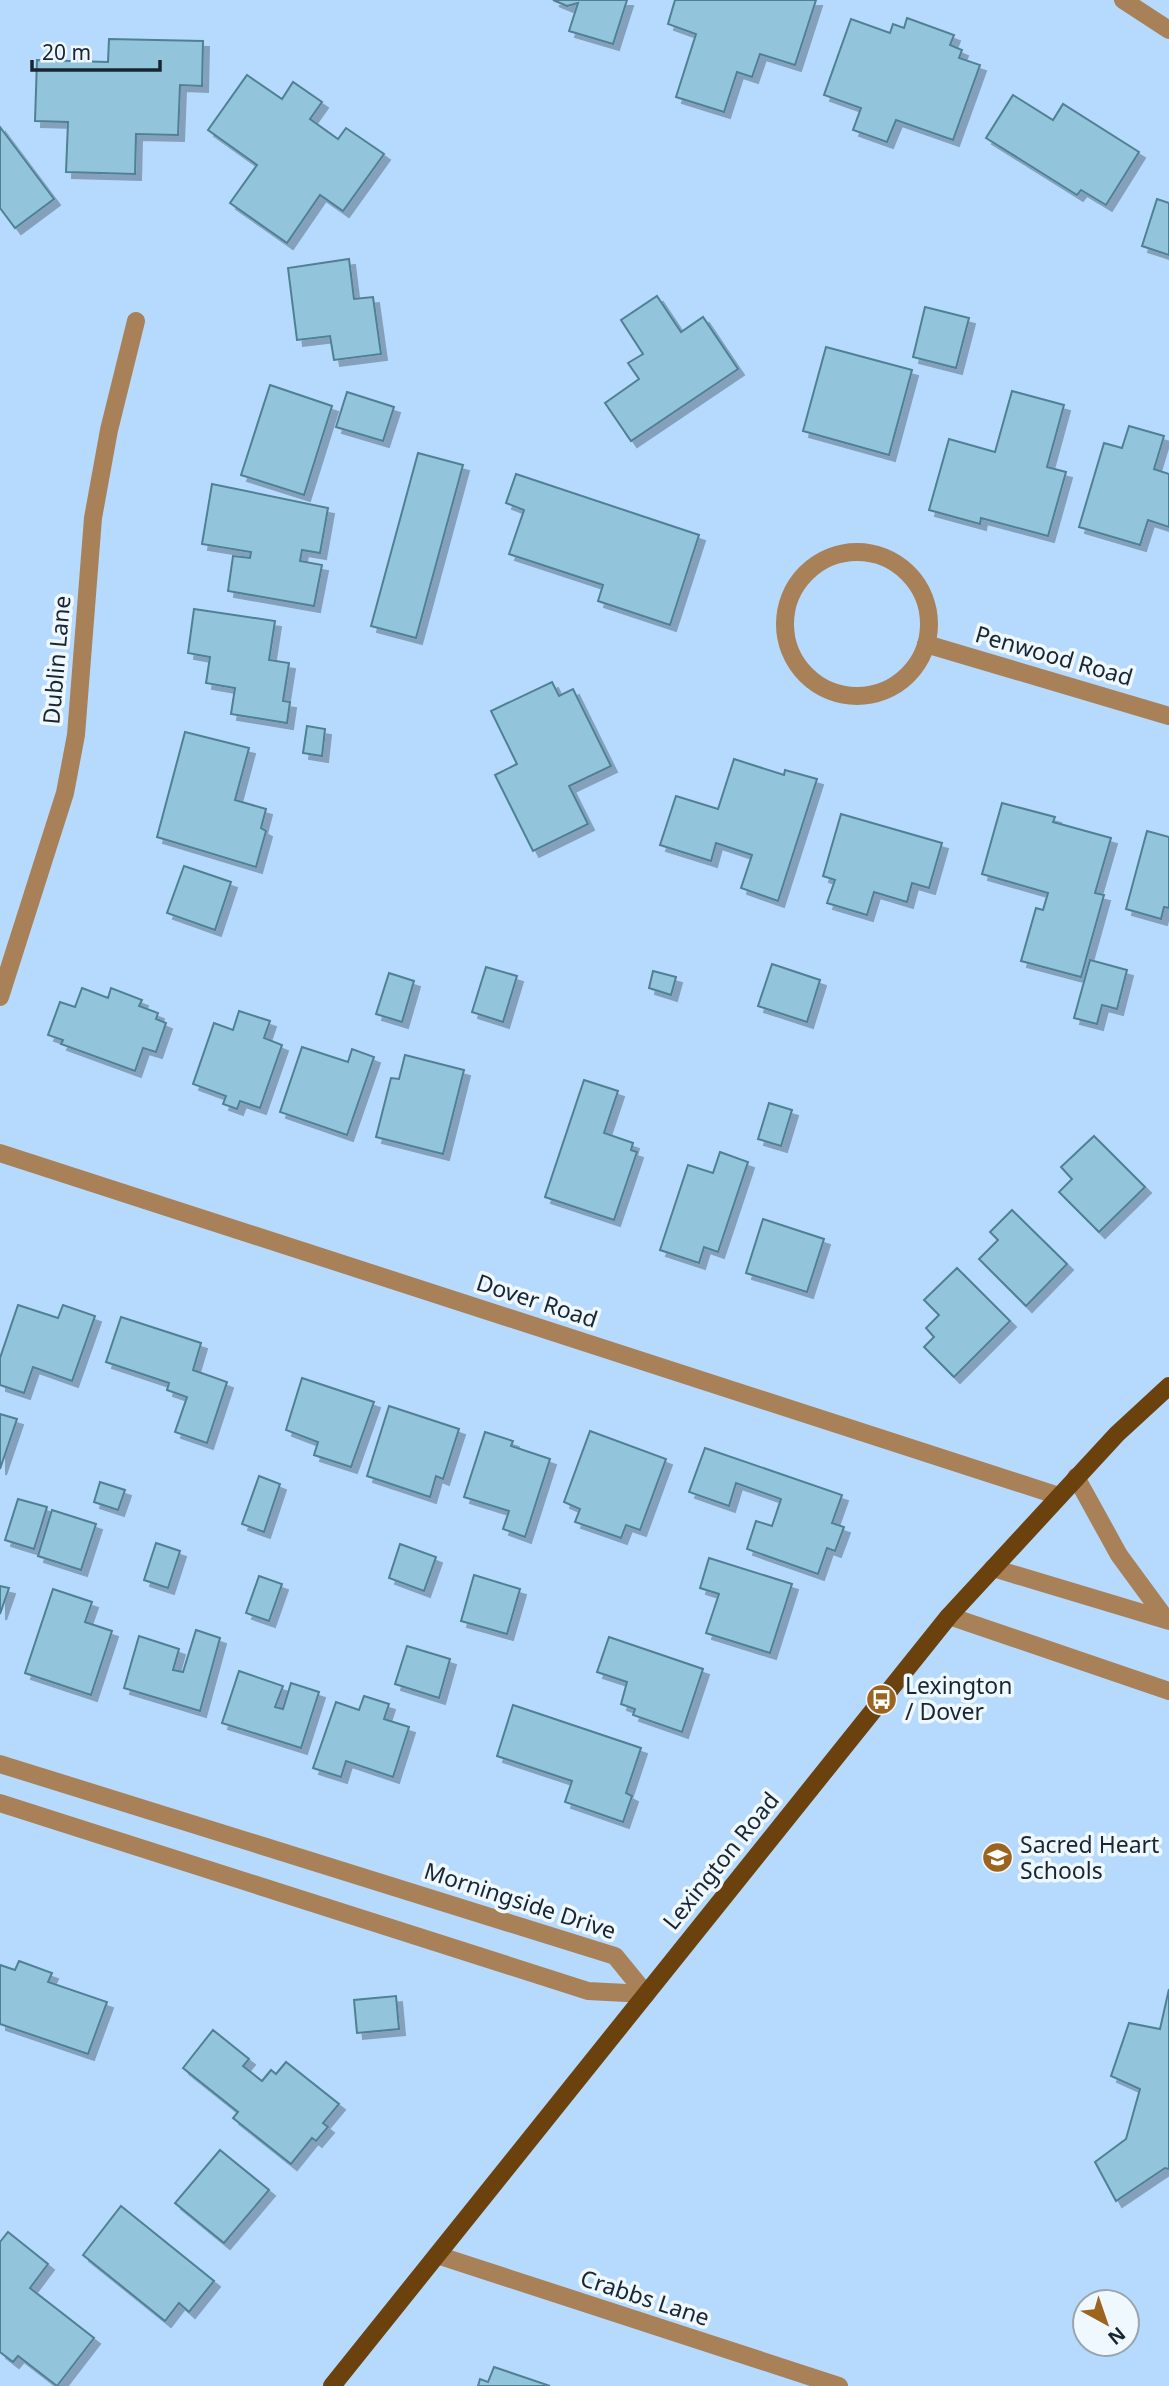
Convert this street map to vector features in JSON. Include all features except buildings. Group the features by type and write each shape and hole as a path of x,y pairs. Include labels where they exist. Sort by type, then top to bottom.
{"main road":[{"name":"Lexington Road","path":"332,2386 949,1616 1117,1434 1169,1386"}],"street":[{"path":"1123,0 1169,30"},
{"name":"Dublin Lane","path":"0,997 65,793 76,736 93,518 108,430 136,321"},
{"path":"849,552 872,553 894,562 912,577 924,597 929,620 926,644 916,666 899,683 877,693 853,696 830,691 810,679 794,660 785,638 785,614 792,591 816,565 826,558 849,552"},
{"name":"Penwood Road","path":"926,644 1169,716"},
{"name":"Dover Road","path":"0,1153 1059,1496"},
{"path":"1076,1477 1119,1555 1167,1620"},
{"path":"993,1568 1167,1620"},
{"path":"949,1616 1169,1691"},
{"name":"Morningside Drive","path":"0,1764 615,1956 646,1994"},
{"path":"0,1803 588,1991 646,1994"},
{"name":"Crabbs Lane","path":"436,2255 839,2386"}],"place":[{"name":"Lexington / Dover","path":"882,1699"},
{"name":"Sacred Heart Schools","path":"997,1858"}]}
